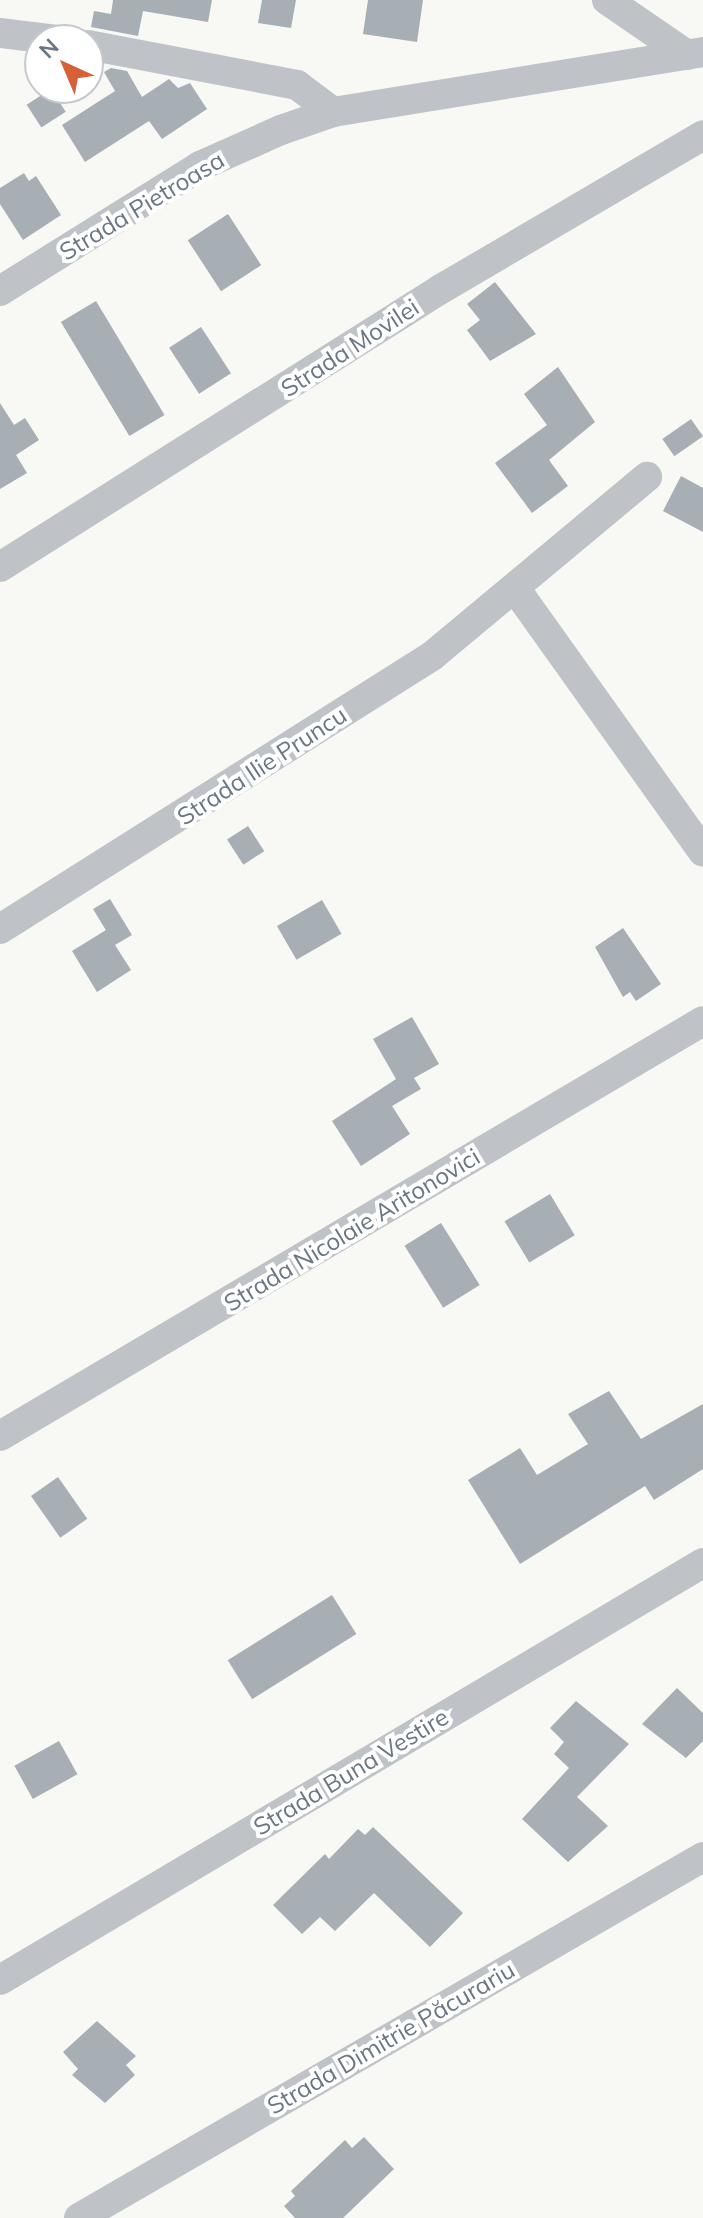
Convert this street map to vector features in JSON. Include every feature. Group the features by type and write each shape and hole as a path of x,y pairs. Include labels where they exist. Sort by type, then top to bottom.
{"street":[{"path":"607,0 695,53"},
{"path":"0,33 24,36"},
{"path":"104,48 297,85 333,112"},
{"name":"Strada Pietroasa","path":"0,291 200,166 333,112 695,53"},
{"name":"Strada Movilei","path":"0,567 441,289 703,135"},
{"name":"Strada Ilie Pruncu","path":"0,929 245,778 517,591 647,477"},
{"path":"517,591 703,852"},
{"name":"Strada Nicolaie Aritonovici","path":"0,1436 703,1021"},
{"name":"Strada Buna Vestire","path":"0,1980 703,1563"},
{"name":"Strada Dimitrie Păcurariu","path":"79,2218 703,1857"}],"building":[{"path":"113,0 212,0 208,22 143,11 138,36 104,29 104,24 92,24 94,11 111,14"},
{"path":"262,0 296,0 291,28 258,23"},
{"path":"368,0 423,0 417,42 363,34"},
{"path":"111,68 127,71 142,97 169,79 178,88 190,83 207,109 162,139 149,121 85,162 62,125 95,104 104,104 104,98 115,91 104,72"},
{"path":"61,104 66,112 41,127 27,105"},
{"path":"24,173 29,181 36,176 61,215 23,240 0,204 0,188"},
{"path":"228,214 261,265 221,291 188,240"},
{"path":"495,282 536,334 490,361 467,330 480,320 467,304"},
{"path":"96,301 165,415 129,436 61,322"},
{"path":"201,327 231,373 199,394 169,348"},
{"path":"558,367 595,422 549,460 568,486 532,513 495,463 547,425 524,394"},
{"path":"0,403 14,425 25,418 39,440 16,455 27,473 0,489"},
{"path":"691,419 703,436 674,456 662,439"},
{"path":"681,476 703,488 703,532 663,511"},
{"path":"248,826 264,851 243,865 227,840"},
{"path":"110,899 132,935 115,945 131,970 97,992 72,951 106,930 93,909"},
{"path":"322,900 342,934 296,960 277,926"},
{"path":"623,928 661,984 636,1001 630,992 623,997 595,947"},
{"path":"412,1017 439,1064 414,1078 421,1089 392,1106 410,1134 361,1166 332,1121 396,1079 373,1039"},
{"path":"550,1194 575,1235 529,1262 505,1221"},
{"path":"441,1223 480,1285 443,1308 405,1246"},
{"path":"609,1391 641,1439 703,1404 703,1469 654,1500 645,1486 520,1564 468,1480 520,1448 537,1475 588,1444 568,1414"},
{"path":"58,1477 87,1519 60,1538 31,1496"},
{"path":"332,1595 356,1634 252,1699 228,1660"},
{"path":"677,1688 703,1713 703,1741 686,1758 642,1724"},
{"path":"576,1701 629,1744 577,1797 608,1826 568,1862 522,1819 569,1768 554,1754 564,1742 550,1728"},
{"path":"59,1741 77,1774 33,1799 14,1766"},
{"path":"373,1827 463,1913 430,1947 374,1893 335,1931 320,1917 302,1934 273,1905 325,1854 329,1859 358,1829 365,1835"},
{"path":"97,2021 136,2056 126,2065 135,2075 105,2103 72,2075 78,2069 63,2052"},
{"path":"364,2137 394,2169 343,2218 295,2218 284,2206 295,2196 291,2191 345,2140 352,2148"}]}
